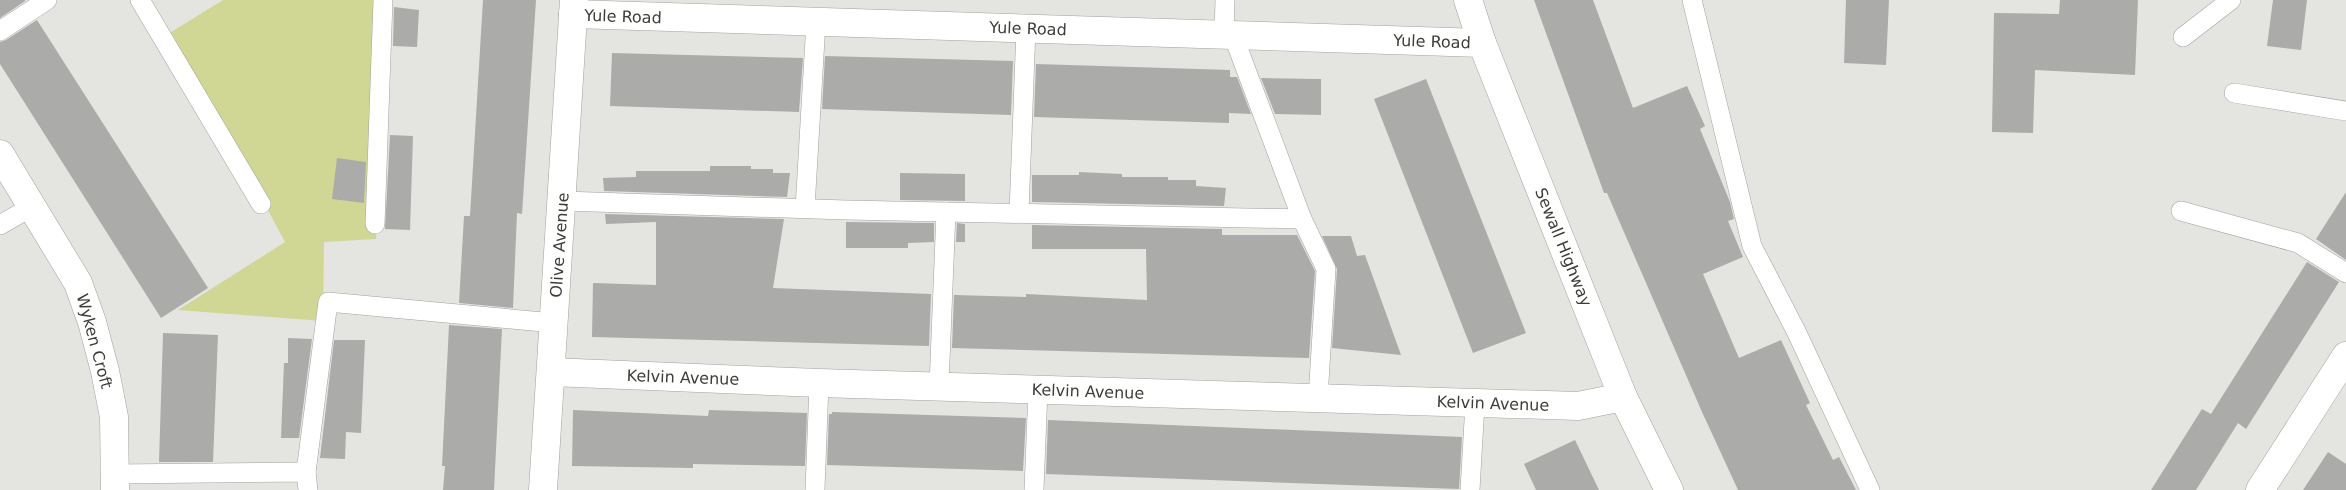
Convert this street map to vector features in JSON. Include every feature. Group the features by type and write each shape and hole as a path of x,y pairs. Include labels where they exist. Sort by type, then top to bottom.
{"street":[{"name":"Sewall Highway","path":"1468,0 1482,43 1624,397 1669,490"},
{"name":"Yule Road","path":"574,7 816,22 1482,43"},
{"name":"Olive Avenue","path":"543,490 574,7"},
{"name":"Wyken Croft","path":"0,154 78,283 92,322 105,370 114,417 115,482"},
{"path":"2260,490 2346,356"},
{"name":"Kelvin Avenue","path":"552,372 819,383 1578,406 1624,397"}],"lane":[{"path":"0,31 47,0"},
{"path":"140,0 261,204"},
{"path":"375,224 383,0"},
{"path":"1225,0 1228,34 1302,219 1326,269 1318,398"},
{"path":"1692,0 1752,246 1797,333 1870,490"},
{"path":"2183,37 2232,0"},
{"path":"805,208 816,22"},
{"path":"1019,213 1026,28"},
{"path":"2234,93 2346,111"},
{"path":"562,201 946,212 1302,219"},
{"path":"0,225 33,206"},
{"path":"2181,211 2298,243 2346,273"},
{"path":"939,386 946,212"},
{"path":"115,482 307,481 328,302 554,323"},
{"path":"815,490 819,383"},
{"path":"1034,490 1038,389"},
{"path":"1470,490 1475,403"}],"green space":[{"path":"223,0 382,0 376,239 324,242 323,321 178,310 285,242 206,94 168,34"}],"building":[{"path":"0,0 25,0 25,1 0,18"},
{"path":"483,0 536,0 522,214 517,213 513,308 459,303 464,216 470,216"},
{"path":"1534,0 1593,0 1633,108 1687,86 1705,126 1700,129 1730,202 1734,219 1728,221 1743,257 1703,274 1739,358 1781,340 1810,403 1806,405 1833,460 1839,457 1856,490 1738,490 1607,193 1604,193"},
{"path":"1846,0 1889,0 1886,65 1844,63"},
{"path":"2060,0 2138,0 2135,75 2035,70 2033,133 1992,132 1994,13 2059,14"},
{"path":"2273,0 2307,0 2301,50 2267,46"},
{"path":"394,7 419,10 417,47 393,46"},
{"path":"37,20 208,288 161,318 0,64 0,42"},
{"path":"612,53 803,58 799,112 610,106"},
{"path":"825,56 1013,61 1011,115 822,109"},
{"path":"1036,64 1230,70 1230,77 1237,77 1251,114 1229,113 1229,123 1034,117"},
{"path":"1261,78 1321,79 1321,115 1275,114"},
{"path":"1426,79 1526,333 1473,353 1374,99"},
{"path":"390,135 413,136 410,230 385,229"},
{"path":"337,158 366,162 364,203 332,199"},
{"path":"710,166 751,166 751,169 773,169 773,173 790,173 787,197 604,191 603,178 636,177 636,171 710,171"},
{"path":"1079,172 1122,174 1122,177 1168,177 1168,180 1196,180 1196,186 1226,188 1224,206 1032,202 1032,175 1079,175"},
{"path":"900,173 965,174 965,201 900,200"},
{"path":"2346,192 2346,260 2316,239"},
{"path":"605,214 784,219 773,288 931,294 929,346 592,337 593,283 656,285 656,222 606,224"},
{"path":"846,222 934,223 934,242 908,243 908,248 846,248"},
{"path":"957,223 965,224 965,242 956,242"},
{"path":"1032,225 1222,229 1222,235 1297,235 1315,271 1309,358 952,348 954,295 1026,297 1026,294 1147,300 1146,249 1032,249"},
{"path":"1322,236 1351,236 1357,256 1365,255 1401,355 1332,348 1337,269"},
{"path":"2307,262 2339,282 2246,429 2238,423 2196,490 2151,490 2202,409 2211,414"},
{"path":"449,325 502,329 494,490 443,490 445,466 442,466"},
{"path":"163,333 218,335 213,462 159,462"},
{"path":"288,338 312,339 299,438 281,438 284,363 288,363"},
{"path":"334,340 365,340 361,433 346,432 345,459 320,458"},
{"path":"573,410 708,416 709,410 807,413 805,466 693,464 693,468 572,466"},
{"path":"832,412 1026,418 1023,471 827,465 829,414 832,414"},
{"path":"1048,420 1462,437 1459,489 1046,474"},
{"path":"1575,440 1599,490 1536,490 1524,464"},
{"path":"2328,452 2346,464 2346,490 2303,490"}]}
